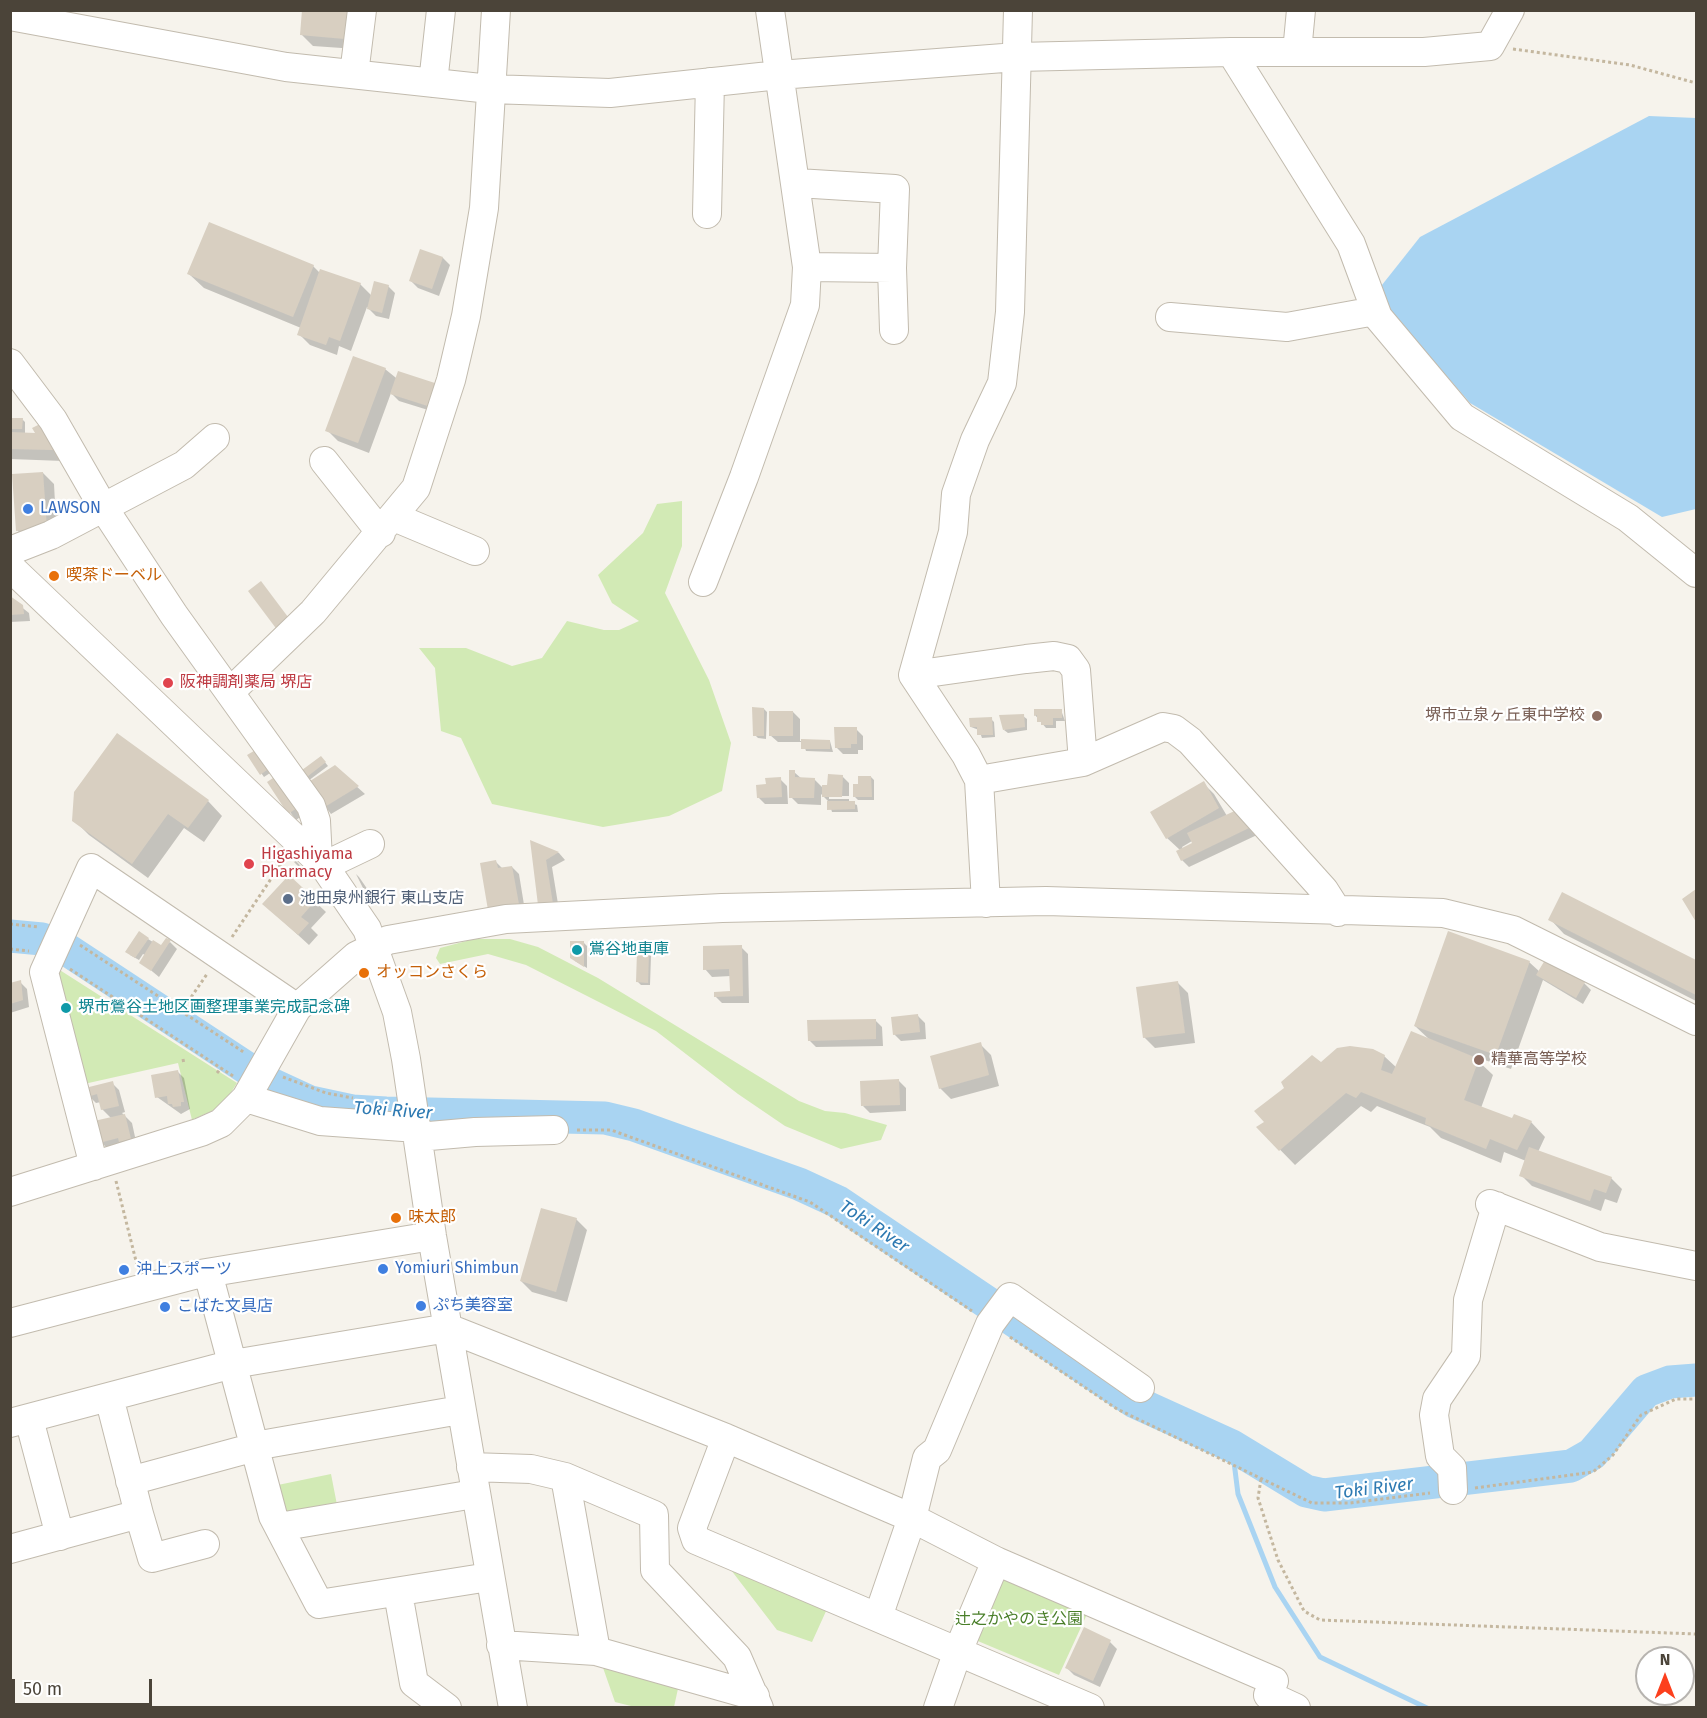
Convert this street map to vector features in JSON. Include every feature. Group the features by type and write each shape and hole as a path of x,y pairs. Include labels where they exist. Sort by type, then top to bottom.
{"street":[{"path":"354,74 362,10"},
{"path":"433,82 441,10"},
{"path":"230,692 313,612 388,525 416,488 451,380 484,208 496,10"},
{"path":"703,582 744,477 805,305 807,267 797,183 770,10"},
{"path":"986,903 979,780 966,755 913,675 953,532 956,494 975,440 1002,383 1010,312 1018,10"},
{"path":"1297,52 1301,10"},
{"path":"10,16 286,67 490,89 610,93 779,75 1017,57 1231,52 1424,52 1490,46 1510,10"},
{"path":"1231,52 1351,244 1378,317 1462,417 1628,518 1696,573"},
{"path":"707,214 710,82"},
{"path":"797,183 895,189 892,268 894,330"},
{"path":"807,267 892,268"},
{"path":"1170,317 1287,327 1375,310"},
{"path":"10,363 54,420 104,507 174,615 311,806 316,821 321,863"},
{"path":"10,551 51,535 184,465 215,438"},
{"path":"324,461 388,525 475,551"},
{"path":"10,567 321,863 367,929 397,1012 460,1410 501,1646 508,1706"},
{"path":"913,675 1054,656 1068,659 1076,670 1083,762"},
{"path":"979,780 1083,762 1163,727 1174,729 1198,749 1324,890 1338,912"},
{"path":"321,863 370,844"},
{"path":"102,1163 44,972 91,868 297,1008"},
{"path":"10,1192 201,1132 222,1123 297,1008 352,959 388,940 506,919 722,908 1046,901 1443,914 1513,930 1696,1021"},
{"path":"250,1077 320,1121 416,1122 475,1132 554,1130"},
{"path":"1453,1483 1440,1456 1434,1415 1437,1399 1466,1356 1467,1300 1493,1205 1600,1247 1696,1266"},
{"path":"10,1323 208,1273 432,1236"},
{"path":"208,1273 273,1516 319,1604 489,1577"},
{"path":"878,1617 912,1518 927,1458 937,1450 1000,1310 1010,1297 1140,1388"},
{"path":"60,1536 20,1421 233,1364 448,1328 726,1438 912,1518 996,1561 1274,1681 1265,1701 1296,1707"},
{"path":"109,1397 152,1558 205,1544"},
{"path":"130,1481 256,1446 460,1410"},
{"path":"726,1438 692,1528 696,1540 1090,1707"},
{"path":"279,1527 473,1480 531,1469 565,1478 654,1515 655,1570 737,1657 757,1702"},
{"path":"565,1478 596,1651"},
{"path":"10,1549 139,1514"},
{"path":"938,1707 958,1651 996,1561"},
{"path":"398,1593 414,1683 447,1707"},
{"path":"501,1646 596,1651 757,1702"}],"path":[{"path":"1490,46 1630,64 1696,83"},
{"path":"226,946 282,861 290,855"},
{"path":"10,924 39,927 55,945 221,1068 250,1077"},
{"path":"55,945 181,1012 250,1077"},
{"path":"181,1012 213,964"},
{"path":"183,1059 184,1064"},
{"path":"217,1073 221,1068"},
{"path":"289,1080 326,1093 358,1099"},
{"path":"102,1163 140,1275"},
{"path":"1261,1479 1258,1498 1278,1560 1304,1611 1320,1620 1696,1634"}],"green space":[{"path":"682,501 682,546 665,593 709,680 731,743 722,791 669,816 603,827 492,804 461,738 441,731 435,668 419,648 466,648 512,666 542,658 567,621 604,630 619,630 639,621 612,603 598,575 643,533 657,504"},
{"path":"474,939 510,939 538,947 598,978 799,1101 825,1111 845,1113 887,1125 881,1140 841,1149 785,1126 738,1094 656,1031 526,965 488,954 440,964 436,958 440,948"},
{"path":"55,967 237,1083 230,1094 214,1110 192,1120 178,1063 84,1084"},
{"path":"331,1474 338,1510 291,1520 273,1486"},
{"path":"731,1570 827,1609 812,1642 777,1630"},
{"name":"辻之かやのき公園","path":"1000,1575 1088,1612 1059,1675 973,1639"},
{"path":"601,1662 679,1684 674,1707 635,1707 615,1702"}],"water":[{"path":"1649,116 1696,118 1696,509 1662,517 1470,403 1386,306 1378,290 1420,237"}],"building":[{"path":"302,10 348,10 345,39 300,35"},
{"path":"209,222 314,265 293,317 187,274"},
{"path":"420,249 443,257 432,289 409,281"},
{"path":"320,269 361,283 340,341 329,337 326,345 297,335"},
{"path":"374,281 389,285 382,313 367,309"},
{"path":"353,356 386,368 358,443 325,431"},
{"path":"398,371 441,385 434,408 390,394"},
{"path":"10,418 23,418 22,429 10,429"},
{"path":"46,421 53,433 53,450 10,449 10,432 35,433 32,428"},
{"path":"43,472 47,529 16,531 12,474"},
{"path":"261,581 291,621 278,631 248,591"},
{"path":"10,596 23,605 24,614 10,615"},
{"path":"752,707 764,708 764,736 753,736"},
{"path":"1034,709 1062,709 1062,718 1053,718 1053,725 1041,725 1041,722 1037,722 1037,715 1034,716"},
{"path":"769,711 793,711 793,736 769,736"},
{"path":"1024,714 1025,727 1003,730 999,715"},
{"path":"992,717 993,735 977,735 977,727 970,727 969,718"},
{"path":"834,727 857,727 857,744 851,744 851,748 835,748"},
{"path":"117,733 209,800 188,828 168,814 132,864 72,821 74,792"},
{"path":"801,739 830,740 830,749 801,749"},
{"path":"259,748 271,767 260,775 247,755"},
{"path":"321,756 326,762 303,780 298,773"},
{"path":"335,765 359,786 323,808 307,783"},
{"path":"789,770 795,770 795,777 815,778 814,798 789,798"},
{"path":"279,774 300,806 288,814 267,782"},
{"path":"828,774 843,775 842,797 822,797 822,785 827,785"},
{"path":"858,776 871,776 872,797 853,797 853,784 858,784"},
{"path":"781,777 782,797 757,798 756,785 766,784 765,778"},
{"path":"1204,781 1219,808 1166,839 1150,812"},
{"path":"827,801 855,801 855,809 827,810"},
{"path":"1241,808 1251,827 1181,861 1176,851 1192,843 1187,833"},
{"path":"530,840 559,852 546,860 553,904 538,905"},
{"path":"496,860 498,868 512,866 520,910 489,916 480,863"},
{"path":"289,875 316,900 301,917 309,923 298,935 262,904"},
{"path":"1696,889 1696,922 1682,899"},
{"path":"1562,892 1696,960 1696,995 1548,920"},
{"path":"139,931 149,938 135,958 125,952"},
{"path":"1448,931 1530,961 1496,1055 1414,1026"},
{"path":"166,938 171,940 151,971 139,963 153,940 161,945"},
{"name":"鴬谷地車庫","path":"570,941 584,941 584,967 570,958"},
{"path":"742,945 743,996 714,997 714,992 730,991 729,969 703,970 703,946"},
{"path":"637,951 649,952 648,983 636,982"},
{"path":"1545,960 1585,982 1576,998 1536,975"},
{"path":"21,980 23,1000 10,1004 10,983"},
{"path":"1178,981 1185,1033 1143,1038 1136,987"},
{"path":"918,1014 920,1032 893,1035 891,1017"},
{"path":"876,1019 876,1039 808,1041 807,1020"},
{"path":"1411,1031 1479,1059 1464,1100 1512,1118 1514,1114 1532,1121 1517,1150 1490,1139 1486,1149 1425,1124 1426,1118 1361,1092 1356,1098 1346,1093 1279,1151 1256,1127 1264,1122 1254,1111 1284,1088 1281,1082 1312,1055 1321,1062 1337,1048 1350,1046 1373,1049 1385,1055 1381,1070 1392,1074"},
{"path":"981,1042 989,1075 939,1089 930,1056"},
{"path":"178,1070 184,1102 181,1102 181,1106 173,1107 172,1104 168,1104 167,1096 155,1098 151,1075"},
{"path":"899,1079 900,1105 861,1106 860,1081"},
{"path":"113,1081 119,1106 101,1110 97,1094 87,1097 85,1088"},
{"path":"125,1114 131,1139 119,1142 118,1138 99,1143 94,1121"},
{"path":"1529,1147 1612,1177 1606,1193 1594,1189 1590,1201 1519,1176"},
{"path":"541,1208 577,1218 556,1292 520,1281"},
{"path":"1084,1627 1111,1640 1093,1681 1065,1668"}],"waterway":[{"name":"Toki River","path":"10,936 42,939 66,949 271,1084 310,1102 352,1111 386,1113 605,1118 634,1125 799,1184 838,1202 1135,1402 1232,1446 1306,1491 1324,1495 1571,1466 1592,1454 1646,1391 1670,1382 1696,1380"},
{"path":"1232,1446 1238,1494 1275,1587 1320,1657 1427,1708"}],"place":[{"name":"LAWSON","path":"28,509"},
{"name":"喫茶ドーベル","path":"54,576"},
{"name":"阪神調剤薬局 堺店","path":"168,683"},
{"name":"堺市立泉ヶ丘東中学校","path":"1597,716"},
{"name":"Higashiyama Pharmacy","path":"249,864"},
{"name":"池田泉州銀行 東山支店","path":"288,899"},
{"name":"鴬谷地車庫","path":"577,950"},
{"name":"オッコンさくら","path":"364,973"},
{"name":"堺市鶯谷土地区画整理事業完成記念碑","path":"66,1008"},
{"name":"精華高等学校","path":"1479,1060"},
{"name":"味太郎","path":"396,1218"},
{"name":"Yomiuri Shimbun","path":"383,1269"},
{"name":"沖上スポーツ","path":"124,1270"},
{"name":"ぷち美容室","path":"421,1306"},
{"name":"こばた文具店","path":"165,1307"}]}
